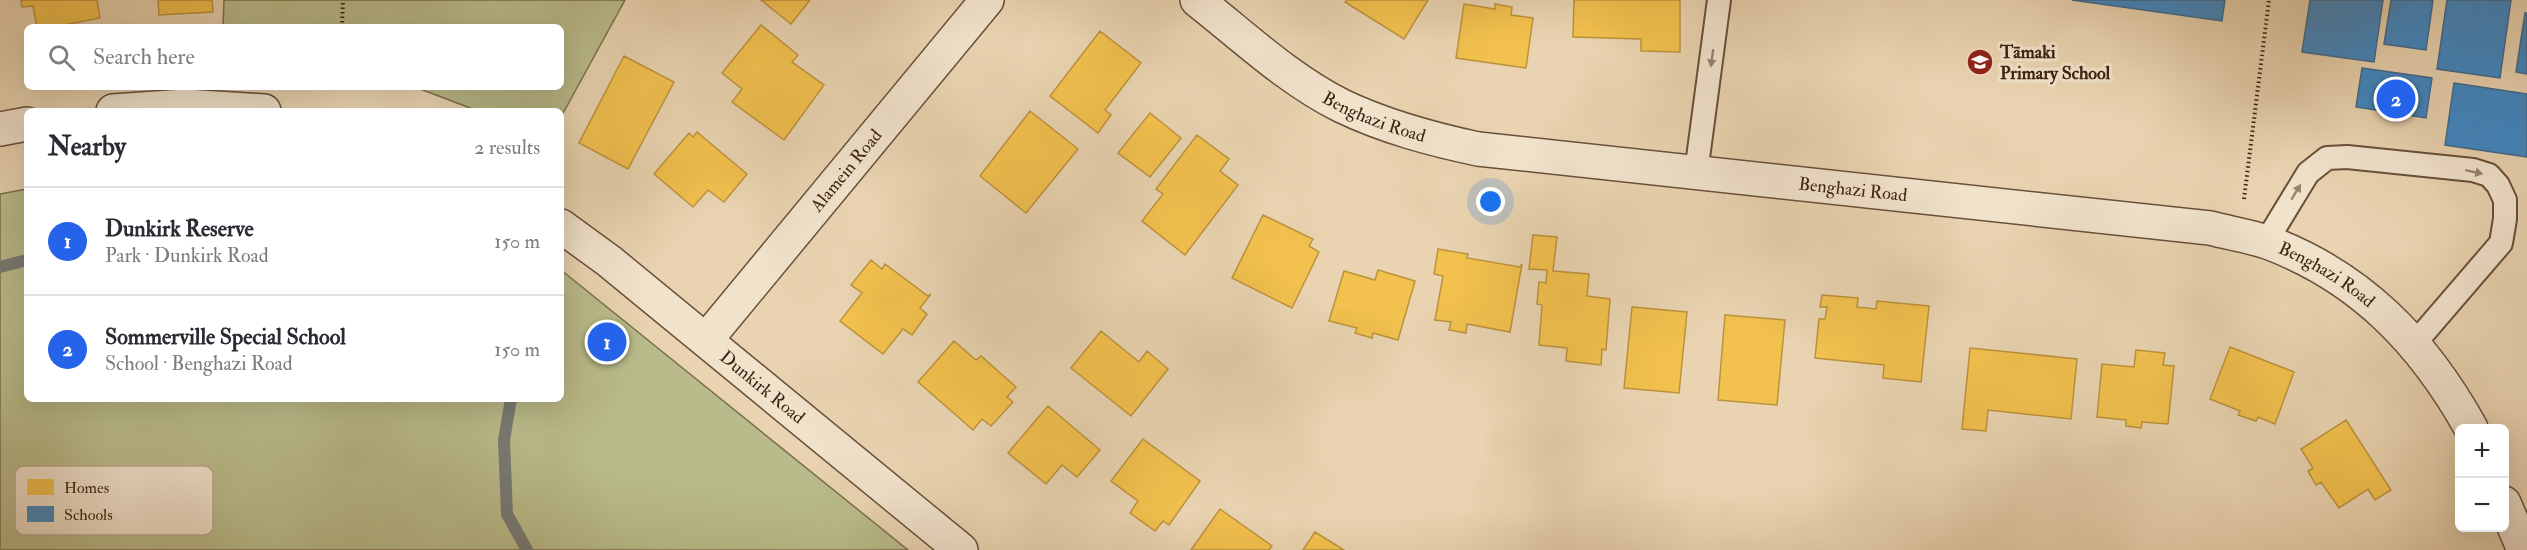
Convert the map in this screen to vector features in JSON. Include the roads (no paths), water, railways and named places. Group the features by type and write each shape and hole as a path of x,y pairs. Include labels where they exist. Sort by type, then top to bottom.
{"street":[{"name":"Alamein Road","path":"706,340 987,0"},
{"name":"Benghazi Road","path":"1197,0 1299,79 1340,105 1382,124 1429,139 1478,149 2210,228 2266,242 2327,271 2366,297 2415,343 2453,396 2468,424"},
{"path":"156,108 185,106 217,108"},
{"path":"0,129 24,125"},
{"name":"Dunkirk Road","path":"564,228 706,340 961,550"},
{"path":"2509,513 2524,550"}],"lane":[{"path":"1696,173 1719,0"},
{"path":"2266,242 2308,173 2327,158 2370,159 2473,170 2489,175 2498,185 2505,200 2501,243 2415,343"}],"waterway":[{"path":"0,267 24,261"},
{"path":"510,402 504,440 507,514 527,550"}],"place":[{"name":"Tāmaki Primary School","path":"1980,62"},
{"name":"Sommerville Special School","path":"2396,99"},
{"name":"Dunkirk Reserve","path":"607,342"}]}
